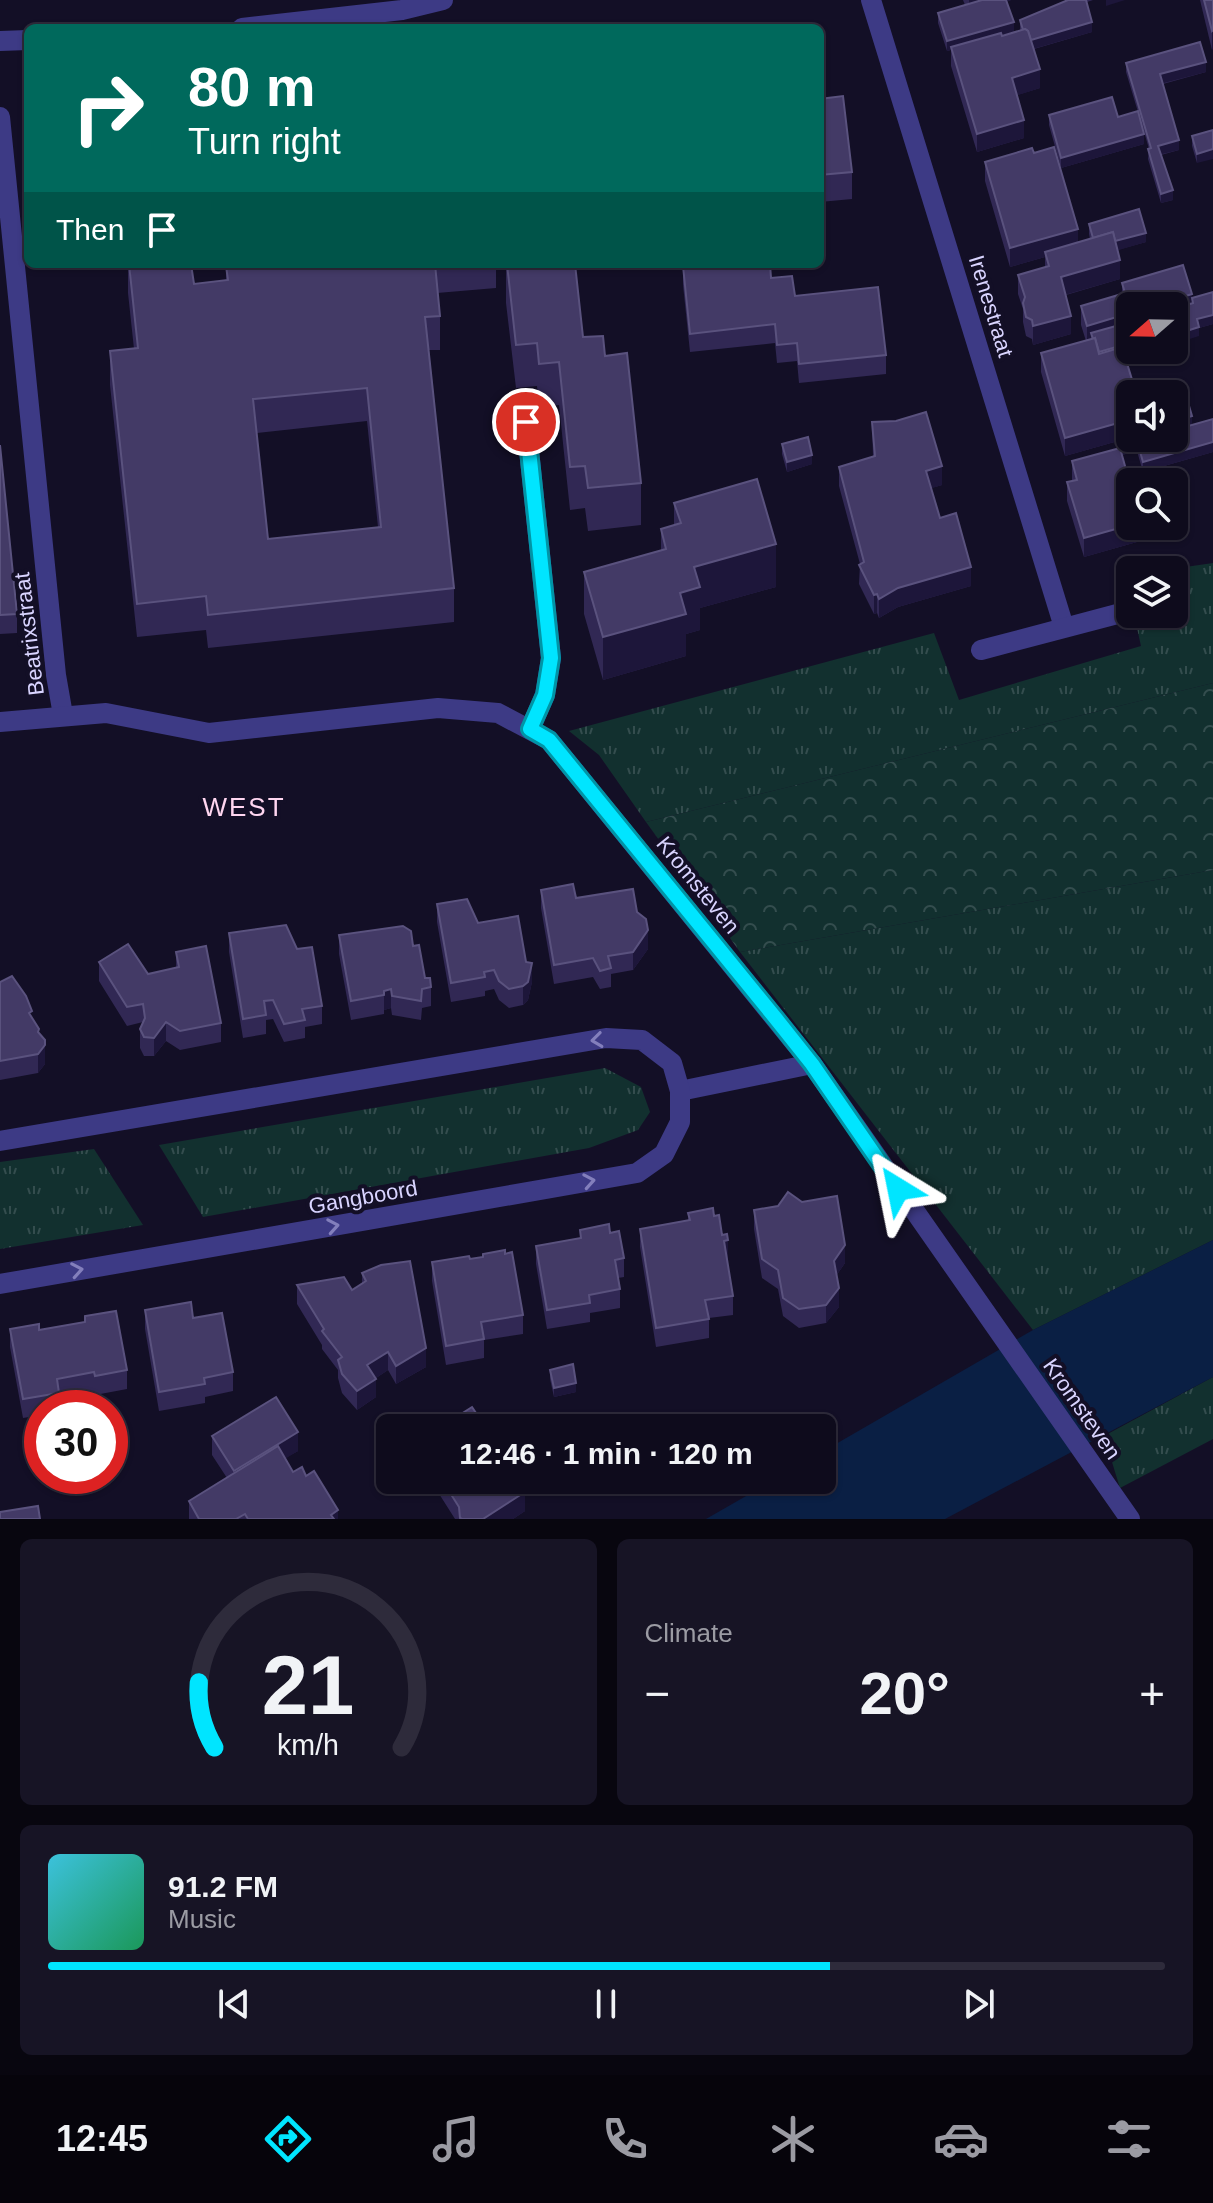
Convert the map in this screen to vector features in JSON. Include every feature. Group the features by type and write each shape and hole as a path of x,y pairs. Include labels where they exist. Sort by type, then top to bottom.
{"street":[{"path":"294,24 402,10 443,0"},
{"name":"Irenestraat","path":"871,0 1064,627"},
{"path":"0,41 24,40"},
{"name":"Beatrixstraat","path":"0,117 56,675 63,715"},
{"path":"526,422 551,658 545,695 530,729"},
{"path":"981,650 1116,614"},
{"name":"Kromsteven","path":"0,722 106,713 209,733 438,708 498,713 549,740 812,1064 1130,1519"},
{"path":"0,1141 606,1038 642,1040 672,1063 680,1091 812,1064"},
{"name":"Gangboord","path":"0,1284 637,1173 664,1154 680,1122 680,1091"}],"green space":[{"path":"1213,563 1213,683 646,822 599,755 569,731 934,633 959,700 1141,646 1137,628 1188,628 1188,567"},
{"path":"1213,683 1213,870 740,952 646,822"},
{"path":"1213,870 1213,1240 1033,1330 740,952"},
{"path":"605,1068 641,1087 650,1112 638,1130 589,1148 203,1217 159,1145"},
{"path":"94,1149 143,1225 0,1249 0,1162"},
{"path":"1213,1377 1213,1439 1120,1488 1104,1436"}],"water":[{"path":"1213,1240 1213,1377 945,1519 706,1519 750,1494 836,1494 836,1444 1033,1330"}],"building":[{"path":"982,0 1006,0 1014,22 947,41 938,13"},
{"path":"1068,0 1086,0 1092,22 1031,40 1020,20"},
{"path":"1204,0 1213,0 1212,31"},
{"path":"1025,29 1040,69 1012,78 1024,120 977,134 951,47"},
{"path":"1200,42 1206,62 1160,74 1179,140 1158,146 1173,190 1161,194 1126,63"},
{"path":"843,96 852,172 824,175 824,98"},
{"path":"1112,97 1118,117 1138,111 1144,134 1061,158 1049,115"},
{"path":"1213,130 1213,149 1197,154 1192,136"},
{"path":"1054,147 1078,229 1010,248 985,162 1032,148 1034,153"},
{"path":"1139,209 1146,233 1115,241 1113,232 1093,238 1089,224"},
{"path":"1113,232 1120,260 1061,277 1071,316 1033,326 1032,320 1026,317 1025,297 1018,275 1049,266 1045,252"},
{"path":"1183,265 1192,294 1125,292 1122,283"},
{"path":"129,268 192,268 194,284 228,280 226,268 435,268 440,316 425,317 454,588 208,615 206,596 137,604 110,351 138,348","holes":["367,388 381,527 268,539 253,399"]},
{"path":"507,268 575,268 583,337 603,336 605,356 627,353 641,483 588,488 585,466 570,467 559,362 539,364 537,343 516,345"},
{"path":"683,268 770,268 771,278 792,276 795,296 878,287 886,355 799,364 797,343 777,345 775,324 690,334"},
{"path":"1213,292 1213,315 1197,319 1199,327 1188,331 1188,305 1193,303 1192,298"},
{"path":"1116,296 1116,317 1087,326 1081,306"},
{"path":"1116,326 1116,347 1099,352 1091,333"},
{"path":"1095,338 1099,354 1116,349 1116,364 1127,364 1132,380 1116,380 1116,424 1065,438 1041,353"},
{"path":"926,412 942,466 926,471 940,518 956,513 971,567 898,588 879,599 859,565 864,562 839,467 875,456 872,422 896,421"},
{"path":"1213,419 1213,442 1188,449 1188,426"},
{"path":"808,437 812,455 787,462 782,444"},
{"path":"0,445 17,614 0,615"},
{"path":"1116,449 1116,452 1121,452 1126,468 1116,468 1116,529 1084,538 1067,482 1077,480 1072,461"},
{"path":"1140,452 1178,452 1143,462"},
{"path":"757,479 776,544 694,567 700,587 680,593 686,614 603,637 584,572 666,549 661,529 681,523 674,503"},
{"path":"573,884 576,898 633,889 637,912 646,919 648,930 633,952 608,956 611,968 600,971 593,958 554,965 541,890"},
{"path":"467,899 478,923 518,916 526,962 532,963 528,982 523,986 509,989 499,981 494,970 484,972 485,977 451,983 437,904"},
{"path":"286,925 297,949 312,947 322,1006 302,1009 305,1020 284,1024 273,1000 264,1001 266,1015 243,1019 229,933"},
{"path":"403,926 411,931 413,946 419,945 425,978 430,978 431,987 422,989 421,1001 392,996 391,989 384,991 384,995 351,1001 339,935"},
{"path":"128,944 148,974 179,967 176,952 206,946 221,1023 180,1031 166,1022 154,1038 144,1037 140,1029 145,1018 143,1004 127,1007 99,962"},
{"path":"12,976 26,996 32,1011 29,1013 45,1045 38,1054 0,1061 0,982"},
{"path":"788,1192 802,1202 837,1196 845,1245 834,1261 839,1288 826,1305 799,1309 783,1298 778,1270 762,1259 754,1210 778,1206"},
{"path":"713,1208 714,1216 719,1215 722,1235 727,1234 728,1240 724,1241 733,1296 705,1300 709,1319 656,1328 640,1229 690,1220 688,1213"},
{"path":"609,1224 610,1233 619,1231 624,1258 615,1260 620,1289 589,1295 590,1303 547,1310 536,1246 581,1238 580,1230"},
{"path":"505,1250 505,1254 512,1252 523,1315 481,1322 484,1339 446,1346 432,1262 483,1257 483,1254"},
{"path":"410,1261 426,1348 396,1366 388,1352 367,1365 376,1379 357,1391 342,1374 338,1360 342,1357 322,1331 324,1329 297,1285 344,1277 352,1290 366,1281 362,1273 381,1265"},
{"path":"191,1302 193,1318 222,1313 233,1372 204,1378 205,1384 159,1392 145,1310"},
{"path":"116,1311 127,1370 57,1379 59,1390 24,1390 23,1399 10,1329 39,1324 39,1330 85,1322 85,1316"},
{"path":"573,1364 576,1383 554,1388 550,1370"},
{"path":"276,1397 298,1432 234,1471 212,1436"},
{"path":"472,1407 477,1414 461,1414"},
{"path":"278,1446 293,1472 302,1467 306,1476 314,1471 338,1510 331,1515 334,1519 248,1519 245,1514 236,1519 199,1519 189,1501"},
{"path":"451,1494 522,1494 483,1519 460,1518 459,1507"},
{"path":"38,1506 40,1519 0,1519 0,1512"}],"district":[{"name":"WEST","path":"244,807"}],"route":[{"path":"526,422 551,658 545,695 530,729 549,740 777,1020 812,1064 898,1189"}]}
